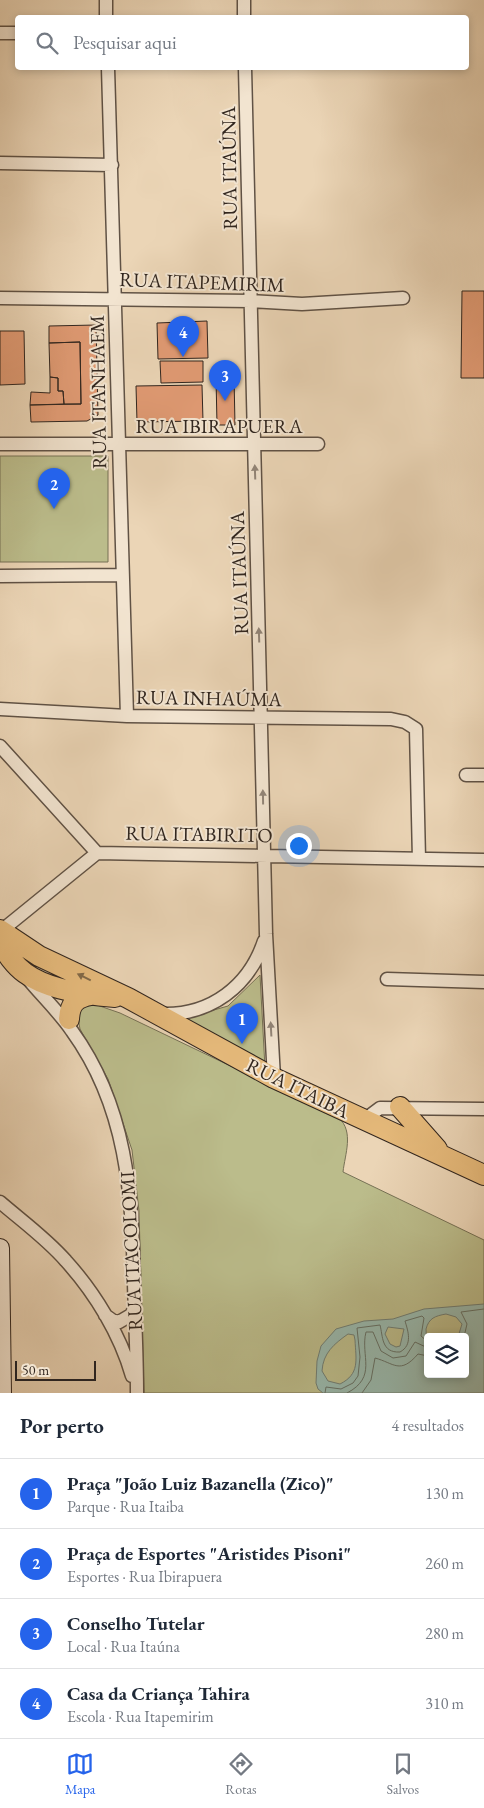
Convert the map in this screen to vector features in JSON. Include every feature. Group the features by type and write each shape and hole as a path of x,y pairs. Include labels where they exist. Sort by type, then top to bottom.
{"main road":[{"name":"RUA ITAIBA","path":"0,931 39,956 128,998 274,1078 484,1175"},
{"path":"6,959 39,956"},
{"name":"RUA ITAIBA","path":"6,959 26,974 64,988 91,996 128,998"},
{"path":"59,966 64,988"},
{"path":"71,1025 70,1007 74,1001 80,997 91,996"},
{"path":"400,1108 446,1157"}],"street":[{"path":"106,0 106,15"},
{"path":"244,0 244,15"},
{"path":"0,33 15,33"},
{"name":"RUA ITANHAEM","path":"108,70 121,575 127,716"},
{"name":"RUA ITAÚNA","path":"245,70 266,934 274,1078"},
{"path":"0,163 112,165"},
{"name":"RUA ITAPEMIRIM","path":"0,298 252,301 302,304 403,298"},
{"name":"RUA IBIRAPUERA","path":"0,444 318,444"},
{"path":"0,576 121,575"},
{"name":"RUA INHAÚMA","path":"0,709 127,716 391,719 406,722 416,729 419,859"},
{"path":"0,746 97,853"},
{"path":"466,775 484,775"},
{"name":"RUA ITABIRITO","path":"0,931 97,853 484,860"},
{"path":"156,1014 181,1015 203,1009 224,997 243,982 258,958 266,934"},
{"name":"RUA ITACOLOMI","path":"6,959 71,1025 101,1082 124,1152 132,1211 137,1393"},
{"path":"386,979 484,982"},
{"name":"RUA ITACOLOMI","path":"64,988 71,1025"},
{"name":"RUA ITAIBA","path":"364,1120 380,1108 484,1109"},
{"path":"0,1202 66,1260 103,1313 127,1360 137,1393"},
{"path":"0,1248 2,1393"},
{"path":"103,1313 112,1320 119,1322 131,1315 135,1307"}],"green space":[{"path":"0,456 108,456 108,562 0,562"},
{"path":"260,975 265,1068 175,1021 228,1006"},
{"path":"91,1003 120,1013 339,1118 344,1124 347,1136 347,1151 343,1172 484,1240 484,1393 144,1393 139,1211 132,1150 108,1079 80,1029 77,1013 79,1006"}],"water":[{"path":"484,1304 484,1393 323,1393 318,1389 316,1383 317,1361 321,1346 336,1329 364,1321 393,1319 424,1309","holes":["388,1327 404,1329 400,1346 396,1347 390,1344 385,1334","348,1334 354,1335 355,1340 356,1360 354,1371 351,1376 340,1384 328,1381 322,1371 327,1354 334,1345"]}],"building":[{"path":"462,291 484,291 484,378 461,378"},
{"path":"207,321 208,358 158,359 157,323"},
{"path":"96,325 98,415 87,421 31,422 30,405 81,404 80,342 49,343 49,326"},
{"path":"0,331 24,331 25,384 0,385"},
{"path":"80,342 81,404 64,404 63,391 58,391 58,378 50,377 49,343"},
{"path":"160,361 203,361 203,382 161,383"},
{"path":"50,377 58,378 58,391 63,391 64,404 30,405 31,392 50,393"},
{"path":"216,377 234,377 235,425 217,425"},
{"path":"202,385 203,421 137,422 136,386"}],"place":[{"name":"Casa da Criança Tahira","path":"183,357"},
{"name":"Conselho Tutelar","path":"225,401"},
{"name":"Praça de Esportes \"Aristides Pisoni\"","path":"54,509"},
{"name":"Praça \"João Luiz Bazanella (Zico)\"","path":"242,1044"}]}
